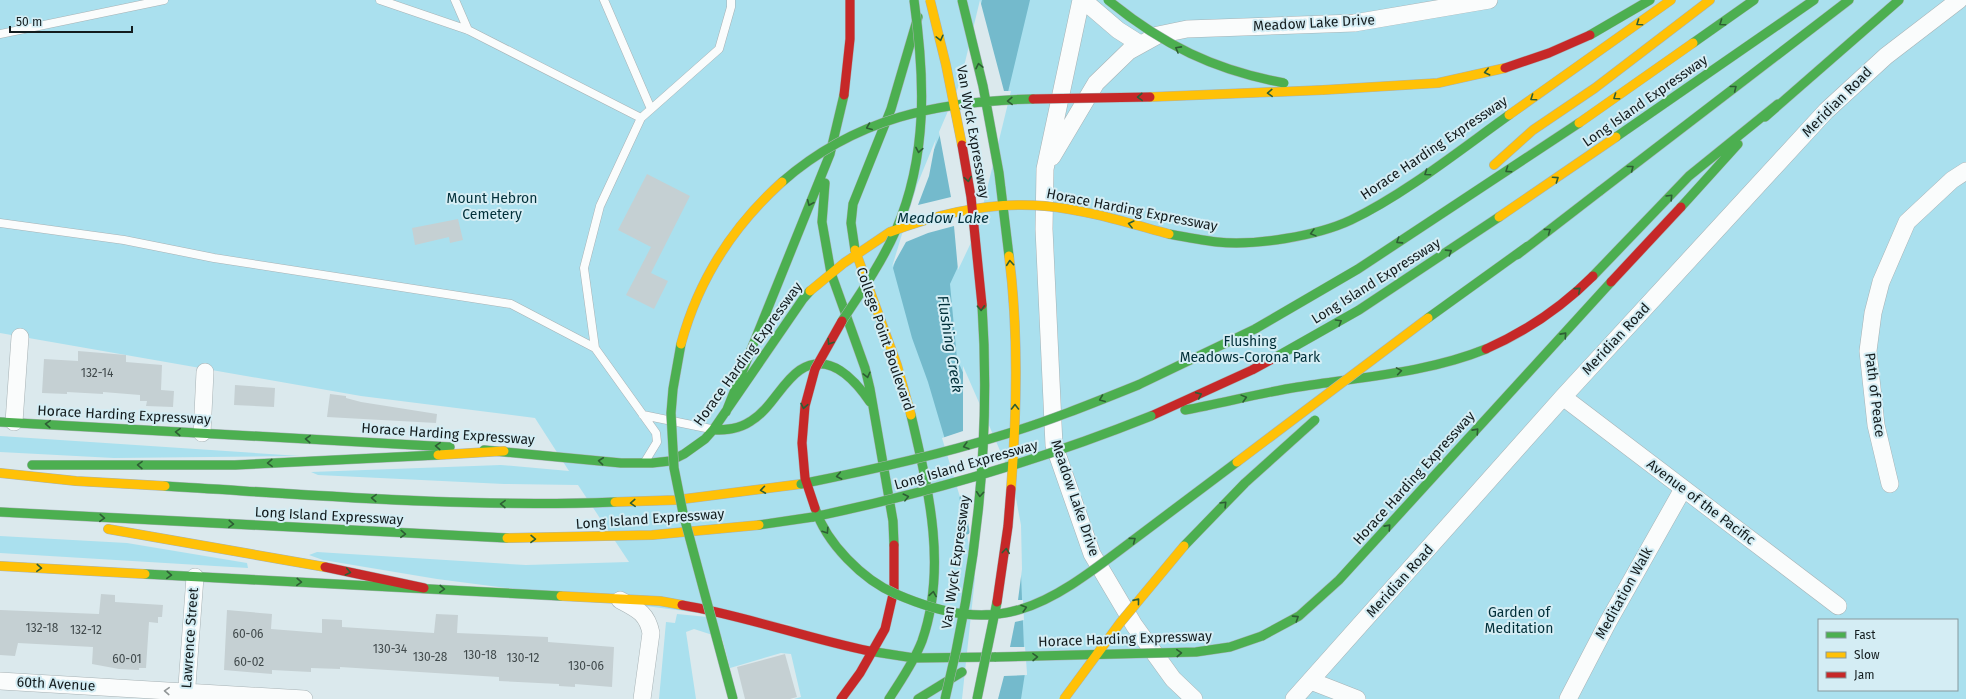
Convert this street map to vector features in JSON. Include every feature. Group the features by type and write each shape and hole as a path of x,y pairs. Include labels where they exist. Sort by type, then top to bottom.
{"main road":[{"path":"726,412 830,154 846,90 850,50 850,0"},
{"path":"914,0 922,61 924,105 921,143 912,185 899,223 884,255 815,369 809,384 802,414 800,447 809,495 822,526 852,565 882,588 913,603 946,613 964,615 996,614 1027,607 1060,593 1090,573 1415,327 1528,246 1849,0"},
{"name":"College Point Boulevard","path":"888,699 914,658 925,633 934,590 936,555 934,534 924,477 906,393 856,254 850,228 850,216 853,204 891,109 913,29 924,0"},
{"name":"Van Wyck Expressway","path":"930,0 955,105 972,208 980,281 984,377 983,461 977,531 968,595 945,699"},
{"name":"Van Wyck Expressway","path":"962,0 986,99 1001,188 1011,286 1015,376 1014,462 1008,535 1000,593 978,699"},
{"path":"1108,0 1148,31 1201,61 1244,76 1322,90"},
{"path":"733,699 680,499 672,459 672,403 675,374 683,339 701,289 724,248 737,230 767,196 803,165 824,150 847,137 892,118 938,107 985,101 1267,93 1382,88 1438,83 1504,68 1563,49 1604,29 1650,0"},
{"name":"Horace Harding Expressway","path":"7,422 504,451 644,464 670,461 695,448 713,430 803,299 816,285 856,254 890,232 937,215 961,210 1008,205 1027,205 1070,210 1169,234 1218,242 1266,242 1311,233 1351,220 1388,200 1671,0"},
{"path":"1432,220 1533,130 1601,83 1710,0"},
{"name":"Long Island Expressway","path":"0,473 84,481 456,503 544,505 676,500 801,484 881,468 989,439 1025,428 1138,385 1203,356 1282,314 1352,272 1601,108 1754,0"},
{"name":"Long Island Expressway","path":"0,512 490,538 546,539 664,534 750,526 813,517 893,500 971,480 1085,443 1151,416 1252,370 1359,310 1533,194 1814,0"},
{"name":"Horace Harding Expressway","path":"914,658 965,659 1196,652 1230,647 1262,636 1299,616 1339,580 1698,188 1778,104 1899,0"},
{"path":"1151,416 1228,403 1277,391 1439,364 1479,352 1499,344 1537,323 1572,295 1606,263 1689,177 1778,104"},
{"name":"College Point Boulevard","path":"830,154 826,172 822,222 831,273 865,368 875,410 893,521 895,558 891,604 885,629 873,652 841,699"},
{"path":"1400,351 1528,246"},
{"path":"713,430 733,430 747,424 760,414 800,370 809,365 818,363 841,370 853,379 859,385 875,410"},
{"path":"1352,390 1384,364"},
{"path":"1064,699 1125,616 1190,540 1258,470 1320,416"},
{"path":"0,467 78,463 157,466 236,465 382,459 504,451"},
{"path":"35,514 149,537 331,568 424,588"},
{"path":"0,566 660,602 719,611 838,645 914,658"},
{"path":"918,699 963,671 996,658"}],"street":[{"name":"Meadow Lake Drive","path":"1140,44 1118,30 1082,0 1045,169 1044,229 1054,445 1092,554 1134,625 1173,679 1194,699"},
{"name":"Meadow Lake Drive","path":"1045,169 1096,84 1129,51 1158,35 1187,29 1354,23 1489,0"},
{"name":"Meridian Road","path":"1294,699 1563,397 1845,92 1905,40 1959,0"},
{"name":"Path of Peace","path":"1890,484 1876,425 1868,351 1873,313 1881,282 1907,222 1946,185 1966,171"},
{"path":"7,422 20,337"},
{"path":"202,433 205,372"},
{"name":"Avenue of the Pacific","path":"1563,397 1838,606"},
{"name":"Meditation Walk","path":"1568,699 1608,622 1683,489"},
{"name":"Lawrence Street","path":"186,695 195,577"},
{"path":"620,600 638,610 646,617 651,634 642,699"},
{"name":"60th Avenue","path":"0,681 186,695 304,699"},
{"path":"1311,681 1357,699"}],"lane":[{"path":"0,34 164,0"},
{"path":"380,0 468,30 641,118"},
{"path":"455,0 468,30"},
{"path":"604,0 651,109"},
{"path":"595,348 584,268 600,206 641,118 719,50 731,7 731,0"},
{"path":"0,223 124,240 214,258 511,304 595,348 656,433 657,442 644,464"},
{"path":"643,415 713,430"}],"green space":[{"name":"Flushing Meadows-Corona Park","path":"0,0 1966,0 1966,699 794,699 801,697 791,654 781,653 730,668 722,638 694,629 686,632 696,699 659,699 666,622 675,623 677,614 801,626 437,579 323,560 309,555 317,552 526,565 629,562 578,485 504,484 318,475 311,472 501,465 569,471 535,418 361,396 0,333"},
{"path":"0,436 300,456 114,458 0,452"},
{"path":"0,536 127,543 247,563 248,568 0,553"}],"water":[{"name":"Meadow Lake","path":"982,0 1030,0 975,230 950,284 957,359 1010,478 1019,525 1025,673 1021,699 964,699 977,578 962,497 928,382 912,338 893,268 919,186 961,84"}],"pier":[{"path":"980,0 1004,91 1011,91 977,230 958,270 954,226 928,233 906,242 892,267 917,185 936,139 929,176 918,205 951,197 939,132 960,83"},
{"path":"963,366 1012,478 1021,525 1022,569 1018,600 1023,600 1024,620 1015,622 1010,647 1025,647 1027,675 1004,676 998,699 962,699 975,578 960,497 942,438 963,431"}],"building":[{"path":"647,174 690,196 651,273 668,281 654,309 626,295 651,247 618,230"},
{"path":"458,219 463,240 450,243 449,237 415,245 412,228"},
{"path":"78,351 126,355 126,362 162,365 161,390 174,391 173,407 146,406 147,401 140,401 140,395 103,392 103,394 67,392 67,394 42,393 44,359 78,361"},
{"path":"235,385 275,388 274,407 234,405"},
{"path":"330,394 346,396 346,398 361,402 437,414 436,423 327,417"},
{"path":"101,594 115,595 115,602 163,605 162,617 158,617 158,623 149,622 146,668 139,668 139,670 119,669 92,664 93,647 18,643 15,656 0,655 0,610 99,614"},
{"path":"227,610 272,614 271,629 322,633 322,619 342,620 342,627 434,633 436,614 458,615 457,633 548,637 548,642 614,647 612,687 575,684 575,687 559,686 559,684 499,681 499,677 340,667 340,669 311,668 311,672 272,670 272,674 224,670"},
{"path":"785,654 797,697 790,699 745,699 737,667"}],"waterway":[{"name":"Flushing Creek","path":"962,498 967,532"}],"traffic: fast":[{"path":"842,321 871,276 896,230 914,174 919,145 922,88 918,29 914,0"},
{"path":"962,0 983,86 999,173 1009,256"},
{"path":"1108,0 1149,30 1190,54 1235,71 1284,83"},
{"path":"1590,35 1650,0"},
{"path":"1693,43 1754,0"},
{"path":"1616,137 1814,0"},
{"path":"1600,191 1849,0"},
{"path":"1765,117 1899,0"},
{"path":"855,250 851,223 853,204 891,109 918,17"},
{"path":"726,412 830,154 844,95"},
{"path":"782,182 810,160 839,142 868,128 899,117 931,109 964,104 1033,99"},
{"path":"1593,276 1689,176 1778,104"},
{"path":"1169,234 1232,243 1267,241 1286,238 1304,235 1337,226 1392,198 1452,157 1509,115"},
{"path":"1138,385 1255,329 1358,269 1579,123"},
{"path":"1681,207 1738,144"},
{"path":"825,183 822,222 831,273"},
{"path":"1517,255 1600,191"},
{"path":"1276,357 1359,310 1499,217"},
{"path":"1428,318 1528,246"},
{"path":"831,273 865,368 870,389 893,521 894,545"},
{"path":"1262,636 1299,616 1339,580 1611,282"},
{"path":"484,450 621,463 652,463 670,461 684,454 705,439 713,430 810,291"},
{"path":"945,699 966,602 979,504 985,405 982,305"},
{"path":"681,344 673,389 671,413 674,468 683,513 733,699"},
{"path":"1185,410 1284,389 1417,369 1440,364 1486,349"},
{"path":"713,430 723,430 742,426 751,421 765,410 794,375 800,370 811,365 821,364 831,366 840,371 857,385 870,402"},
{"path":"801,484 899,463 1014,432 1138,385"},
{"path":"889,699 919,649 930,613 934,585 933,528 924,471 911,415"},
{"path":"813,517 856,508 984,474 1068,447 1151,416"},
{"path":"1184,546 1245,483 1315,420"},
{"path":"0,422 450,447"},
{"path":"32,465 235,465 438,455"},
{"path":"815,508 820,521 828,534 847,559 871,580 883,588 932,607 964,614 993,615 1020,610 1046,599 1071,585 1237,462"},
{"path":"165,486 334,497 446,502 615,502"},
{"path":"0,512 507,538"},
{"path":"759,525 813,517"},
{"path":"145,574 561,596"},
{"path":"977,699 997,602"},
{"path":"996,657 1196,652 1230,647 1262,636"},
{"path":"869,651 914,658 996,657"},
{"path":"918,699 962,672"}],"traffic: slow":[{"path":"930,0 946,65 962,145"},
{"path":"1509,115 1671,0"},
{"path":"1494,165 1533,130 1595,88 1710,0"},
{"path":"1579,123 1693,43"},
{"path":"1323,90 1438,83 1505,68"},
{"path":"1150,97 1323,90"},
{"path":"1499,217 1616,137"},
{"path":"681,344 697,298 720,256 748,217 782,182"},
{"path":"890,232 928,219 966,210 1005,205 1025,205 1061,208 1107,217 1169,234"},
{"path":"810,291 844,263 890,232"},
{"path":"855,250 897,365 911,415"},
{"path":"1009,256 1016,343 1016,402 1011,489"},
{"path":"1237,462 1428,318"},
{"path":"438,455 504,451"},
{"path":"0,473 76,481 165,486"},
{"path":"615,502 676,500 801,484"},
{"path":"507,538 652,535 759,525"},
{"path":"108,529 325,567"},
{"path":"1064,699 1120,623 1184,546"},
{"path":"0,566 145,574"},
{"path":"561,596 660,601 682,605"}],"traffic: jam":[{"path":"844,95 850,39 850,0"},
{"path":"1505,68 1549,53 1590,35"},
{"path":"1033,99 1150,97"},
{"path":"962,145 971,197 982,305"},
{"path":"1611,282 1681,207"},
{"path":"1486,349 1543,318 1581,288 1593,276"},
{"path":"815,508 805,478 802,443 805,406 815,369 842,321"},
{"path":"1151,416 1252,370 1276,357"},
{"path":"997,602 1008,526 1011,489"},
{"path":"841,699 860,673 885,629 894,590 894,545"},
{"path":"325,567 424,588"},
{"path":"682,605 729,615 869,651"}],"park label":[{"name":"Mount Hebron Cemetery","path":"492,206"},
{"name":"Garden of Meditation","path":"1519,620"}]}
